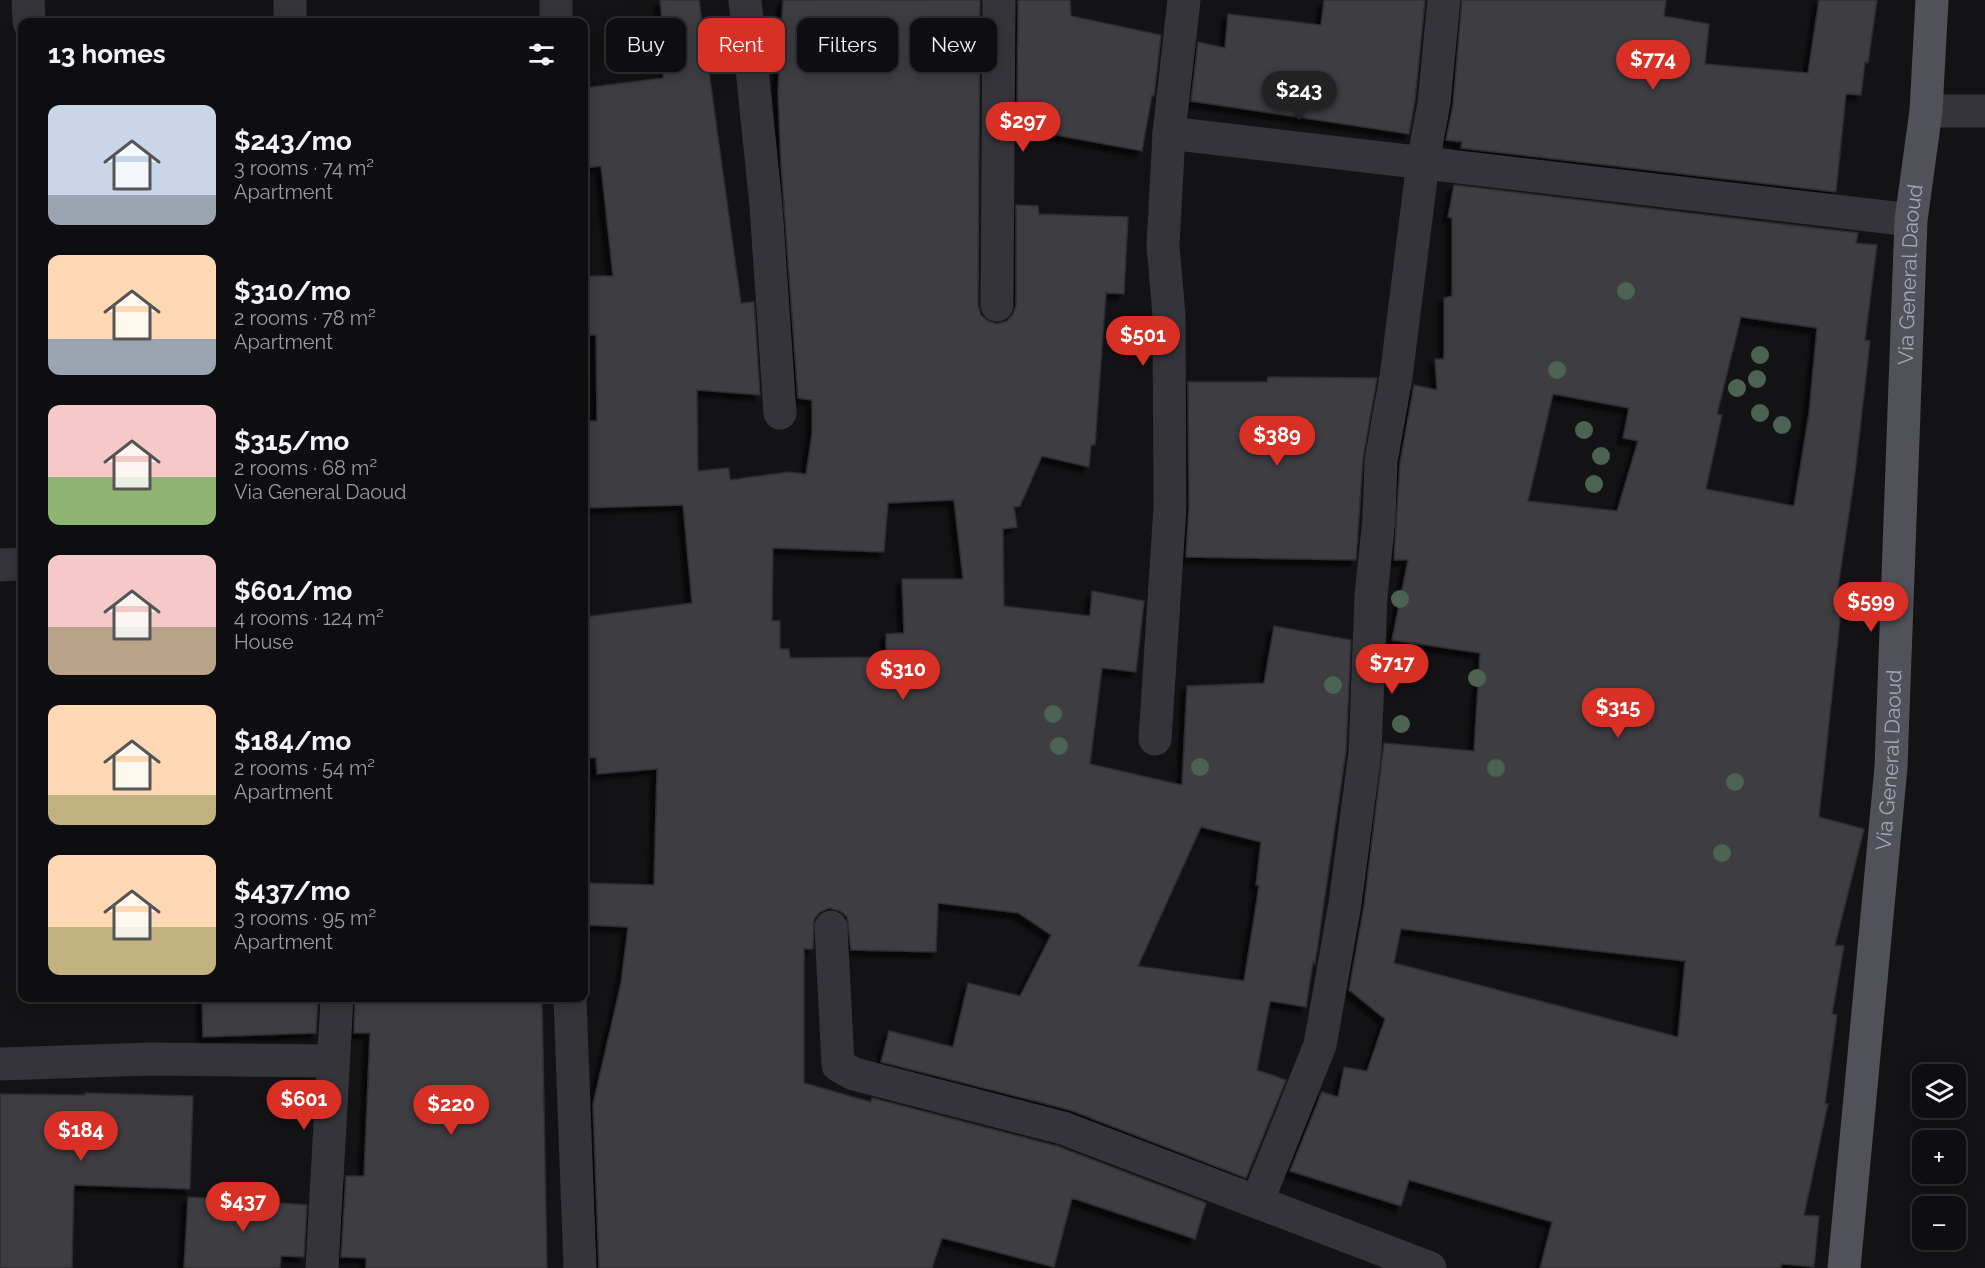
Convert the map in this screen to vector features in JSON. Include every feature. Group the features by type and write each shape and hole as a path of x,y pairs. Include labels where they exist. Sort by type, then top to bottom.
{"main road":[{"name":"Via General Daoud","path":"1844,1268 1891,767 1911,220 1926,111 1932,0"}],"street":[{"path":"28,0 29,18"},
{"path":"290,0 291,18"},
{"path":"556,0 556,18"},
{"path":"745,0 766,206 780,413"},
{"path":"997,305 999,0"},
{"path":"1155,739 1170,507 1169,315 1163,246 1169,133 1185,0"},
{"path":"1257,1202 1320,1045 1345,904 1365,753 1371,596 1379,519 1381,461 1396,377 1423,162 1434,103 1444,0"},
{"path":"1926,111 1985,111"},
{"path":"1169,133 1911,220"},
{"path":"0,565 18,564"},
{"path":"831,927 838,1065 854,1074 1063,1128 1430,1268"},
{"path":"322,1268 337,1002"},
{"path":"570,1002 580,1268"},
{"path":"0,1064 151,1059 333,1061"}],"building":[{"path":"660,0 699,0 701,18 698,18 698,72 709,72 741,303 754,302 760,395 697,390 698,471 729,468 730,480 789,472 806,474 812,434 812,400 798,398 781,164 778,92 779,72 785,72 783,0 980,0 980,18 910,18 910,72 980,72 978,305 981,315 997,324 1007,321 1016,305 1016,205 1038,206 1039,214 1128,217 1124,294 1106,293 1095,445 1091,445 1089,467 1042,456 1020,506 1014,507 1017,527 1003,529 1004,606 1090,616 1092,591 1144,601 1136,672 1102,668 1090,764 1182,785 1187,686 1264,683 1274,626 1351,640 1346,751 1315,964 1313,962 1306,1007 1270,1001 1257,1070 1286,1080 1246,1178 1070,1110 881,1062 889,1031 953,1047 968,983 1020,996 1051,935 1018,913 938,903 936,952 851,950 847,917 840,911 829,908 820,912 814,919 813,949 804,949 804,1083 871,1102 872,1098 1057,1146 1206,1203 1195,1239 1072,1198 1054,1267 942,1238 932,1268 599,1268 593,1104 621,983 628,927 588,925 588,883 654,885 657,769 597,774 596,758 588,757 588,616 692,603 683,505 588,508 588,421 597,421 596,335 588,335 588,276 613,276 601,166 588,168 588,87 663,78 663,72 686,72 686,18 662,18","holes":["954,500 963,579 902,579 904,633 886,634 886,657 790,658 789,649 780,649 780,621 772,621 773,548 884,552 888,503","1201,827 1261,842 1256,885 1259,886 1244,981 1138,966"]},
{"path":"1018,0 1070,0 1071,16 1161,35 1154,96 1152,95 1142,151 1017,128"},
{"path":"1324,0 1425,0 1415,100 1409,134 1191,101 1198,42 1225,48 1228,14 1321,25"},
{"path":"1462,0 1666,0 1664,16 1709,24 1705,64 1808,73 1819,0 1877,0 1861,95 1846,94 1836,192 1461,148 1462,142 1446,140 1453,105"},
{"path":"1454,185 1858,233 1856,243 1877,245 1865,340 1870,341 1855,473 1836,601 1842,601 1819,817 1864,829 1835,945 1844,946 1832,1014 1837,1015 1825,1104 1828,1104 1804,1215 1819,1216 1814,1267 1782,1264 1781,1268 1540,1268 1552,1222 1409,1180 1401,1206 1290,1171 1322,1092 1338,1097 1344,1067 1367,1071 1385,1019 1349,990 1364,906 1384,743 1474,751 1480,653 1392,640 1408,560 1394,560 1400,463 1414,385 1437,390 1435,359 1444,359 1444,298 1452,296 1452,218 1448,217","holes":["1741,317 1817,328 1809,413 1794,506 1706,489 1722,415 1717,414","1553,394 1629,408 1623,438 1638,441 1617,511 1528,501","1401,929 1685,961 1678,1037 1394,963"]},
{"path":"1268,377 1377,378 1363,458 1356,560 1186,557 1189,507 1188,382 1267,382"},
{"path":"202,1002 318,1002 316,1033 203,1037"},
{"path":"355,1002 542,1002 547,1268 366,1268 366,1258 341,1257 346,1176 364,1176 370,1033 354,1033"},
{"path":"85,1093 193,1096 190,1189 74,1185 72,1268 0,1268 0,1094 85,1095"},
{"path":"188,1197 307,1205 304,1257 281,1256 280,1268 184,1268"}]}
